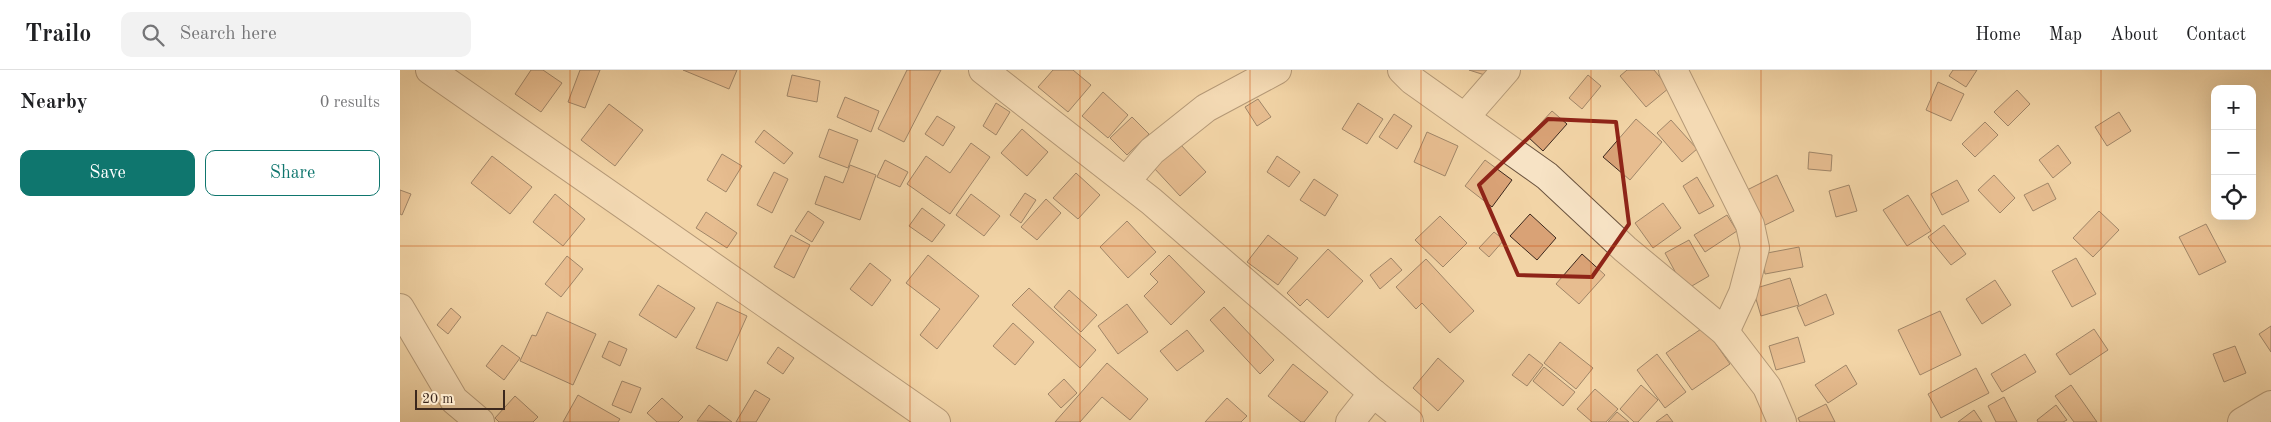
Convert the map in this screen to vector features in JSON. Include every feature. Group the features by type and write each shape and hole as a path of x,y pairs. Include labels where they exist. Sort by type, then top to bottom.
{"street":[{"path":"430,70 936,422"},
{"path":"983,70 1126,181 1373,394 1409,422"},
{"path":"1126,181 1152,152 1206,108 1276,70"},
{"path":"1402,70 1412,80 1547,176 1625,249 1725,332 1767,387 1782,422"},
{"path":"1465,117 1506,70"},
{"path":"1673,70 1750,225 1755,248 1743,293 1725,332"},
{"path":"400,308 454,400 480,422"},
{"path":"1350,422 1373,394"},
{"path":"2242,422 2271,405"}],"highlighted area":[{"path":"1548,119 1616,122 1629,224 1592,277 1518,275 1479,185"}],"building":[{"path":"531,70 543,70 562,83 541,112 515,94"},
{"path":"580,70 600,70 585,108 568,102"},
{"path":"683,70 737,70 729,89"},
{"path":"907,70 941,70 904,142 878,129"},
{"path":"1053,70 1073,70 1091,85 1068,112 1038,87"},
{"path":"1469,70 1494,70 1491,77"},
{"path":"1627,70 1654,70 1669,88 1646,107 1620,76"},
{"path":"1953,70 1977,70 1966,87 1949,76"},
{"path":"792,75 820,81 817,102 787,96"},
{"path":"1588,75 1601,86 1582,109 1569,98"},
{"path":"1938,82 1964,94 1951,121 1926,110"},
{"path":"2017,90 2030,104 2008,126 1994,112"},
{"path":"1103,92 1128,115 1108,138 1082,116"},
{"path":"845,97 879,111 871,132 837,117"},
{"path":"1258,99 1271,117 1257,126 1245,107"},
{"path":"996,103 1010,112 996,135 983,126"},
{"path":"1358,103 1383,119 1367,144 1342,129"},
{"path":"609,104 643,130 615,166 581,140"},
{"path":"1552,111 1567,124 1543,151 1528,137"},
{"path":"2119,112 2131,131 2107,146 2095,127"},
{"path":"1394,114 1412,126 1397,149 1379,137"},
{"path":"937,116 955,127 943,146 925,134"},
{"path":"1132,117 1149,134 1127,155 1110,138"},
{"path":"1636,119 1662,142 1630,180 1603,157"},
{"path":"1671,120 1697,149 1682,162 1657,133"},
{"path":"1985,122 1998,135 1975,157 1962,144"},
{"path":"829,129 858,140 848,168 819,157"},
{"path":"1022,129 1048,152 1027,176 1001,153"},
{"path":"764,130 793,153 784,164 755,142"},
{"path":"1427,132 1458,146 1445,176 1414,162"},
{"path":"971,143 990,157 950,214 907,184 926,156 950,173"},
{"path":"1180,144 1206,172 1180,196 1154,168"},
{"path":"2058,145 2071,163 2053,178 2039,160"},
{"path":"1809,152 1832,155 1831,171 1808,169"},
{"path":"722,154 742,166 726,192 707,180"},
{"path":"492,156 532,187 510,214 471,183"},
{"path":"1277,156 1300,172 1289,187 1267,172"},
{"path":"885,160 908,172 900,187 877,177"},
{"path":"1485,160 1512,180 1492,207 1465,186"},
{"path":"850,165 876,175 860,220 815,204 825,176 843,183"},
{"path":"774,172 788,179 772,213 757,205"},
{"path":"1076,173 1100,195 1078,219 1053,198"},
{"path":"1777,175 1794,211 1761,227 1743,192"},
{"path":"1994,175 2015,198 2000,213 1978,190"},
{"path":"1697,177 1714,206 1699,214 1683,186"},
{"path":"1314,179 1338,195 1325,216 1300,200"},
{"path":"1957,180 1969,201 1942,215 1931,194"},
{"path":"2048,183 2056,199 2033,211 2024,195"},
{"path":"1849,185 1857,211 1836,217 1829,191"},
{"path":"400,190 411,194 402,215 400,214"},
{"path":"1025,193 1036,200 1021,223 1010,215"},
{"path":"555,194 585,219 563,246 533,222"},
{"path":"971,194 1000,216 984,236 956,215"},
{"path":"1908,195 1931,231 1907,246 1883,210"},
{"path":"1046,199 1061,213 1037,240 1021,227"},
{"path":"1663,203 1681,228 1653,248 1635,223"},
{"path":"922,208 945,225 932,242 909,226"},
{"path":"808,211 824,222 812,242 795,231"},
{"path":"2099,211 2119,230 2093,257 2073,238"},
{"path":"706,212 737,233 727,248 696,228"},
{"path":"1530,214 1556,238 1537,260 1510,236"},
{"path":"1727,215 1737,231 1705,252 1694,235"},
{"path":"1440,216 1467,243 1443,267 1415,240"},
{"path":"1127,221 1156,252 1128,278 1100,247"},
{"path":"2206,224 2226,262 2199,275 2179,237"},
{"path":"1944,225 1966,254 1951,265 1928,237"},
{"path":"1494,232 1504,240 1489,257 1479,248"},
{"path":"791,235 810,245 794,278 774,267"},
{"path":"1268,235 1298,258 1278,285 1247,262"},
{"path":"1689,240 1709,276 1685,290 1665,253"},
{"path":"1799,247 1803,267 1765,274 1762,254"},
{"path":"1328,249 1363,281 1328,318 1307,299 1300,306 1287,293"},
{"path":"1582,254 1605,275 1579,304 1556,284"},
{"path":"928,255 979,296 937,349 920,335 940,309 906,283"},
{"path":"1169,255 1205,292 1171,325 1144,296 1158,282 1150,274"},
{"path":"567,256 583,269 561,297 545,284"},
{"path":"1391,258 1402,270 1380,289 1370,275"},
{"path":"2076,258 2096,294 2072,307 2052,271"},
{"path":"1426,259 1474,311 1450,333 1422,303 1416,309 1396,287"},
{"path":"870,263 891,280 872,306 850,289"},
{"path":"1790,278 1799,305 1761,316 1753,289"},
{"path":"1995,280 2011,305 1982,324 1966,299"},
{"path":"658,285 695,308 676,338 639,315"},
{"path":"1029,288 1096,350 1080,368 1012,305"},
{"path":"1069,290 1097,315 1081,332 1054,307"},
{"path":"1826,294 1834,314 1805,326 1797,307"},
{"path":"717,302 747,316 727,361 696,348"},
{"path":"1127,304 1148,332 1118,354 1098,326"},
{"path":"1224,307 1274,360 1260,374 1210,320"},
{"path":"451,308 461,317 448,334 437,325"},
{"path":"1940,311 1961,355 1920,375 1898,330"},
{"path":"547,312 596,334 573,385 520,361 532,335 536,336"},
{"path":"1013,323 1034,342 1015,365 993,346"},
{"path":"2271,326 2271,352 2259,334"},
{"path":"1704,327 1730,364 1692,390 1666,353"},
{"path":"2094,329 2108,350 2070,375 2056,354"},
{"path":"1187,330 1204,351 1177,371 1160,351"},
{"path":"1798,337 1805,362 1776,370 1769,346"},
{"path":"609,341 627,349 620,366 602,357"},
{"path":"1560,342 1593,368 1576,389 1544,363"},
{"path":"502,345 520,358 504,380 486,366"},
{"path":"2235,346 2246,373 2224,382 2213,354"},
{"path":"778,347 794,358 783,374 767,363"},
{"path":"1529,354 1543,365 1527,386 1512,375"},
{"path":"1657,354 1686,392 1665,408 1637,370"},
{"path":"2025,354 2036,372 2002,392 1991,374"},
{"path":"1438,358 1464,381 1438,411 1413,388"},
{"path":"1107,363 1148,399 1130,420 1102,397 1080,422 1055,422"},
{"path":"1293,364 1328,392 1304,422 1301,422 1268,396"},
{"path":"1846,365 1857,384 1828,403 1815,385"},
{"path":"1544,367 1575,392 1563,406 1533,381"},
{"path":"1976,368 1989,393 1941,418 1928,394"},
{"path":"1064,379 1077,393 1061,408 1048,394"},
{"path":"622,381 641,388 631,413 612,405"},
{"path":"1641,385 1658,400 1638,422 1634,422 1620,409"},
{"path":"2071,385 2097,422 2074,422 2055,396"},
{"path":"1595,389 1618,409 1606,422 1592,422 1577,409"},
{"path":"755,390 770,399 756,422 736,422"},
{"path":"578,395 620,419 618,422 563,422"},
{"path":"515,396 538,417 533,422 499,422 495,418"},
{"path":"2004,397 2017,422 1996,422 1988,406"},
{"path":"662,398 683,417 678,422 657,422 647,413"},
{"path":"1227,398 1247,416 1241,422 1205,422"},
{"path":"1826,404 1835,422 1800,422 1798,418"},
{"path":"709,405 732,422 697,421"},
{"path":"2056,405 2067,420 2063,422 2038,422 2037,420"},
{"path":"1974,410 1982,422 1958,422"},
{"path":"1617,412 1629,422 1608,422"},
{"path":"1667,414 1673,422 1656,422"}]}
